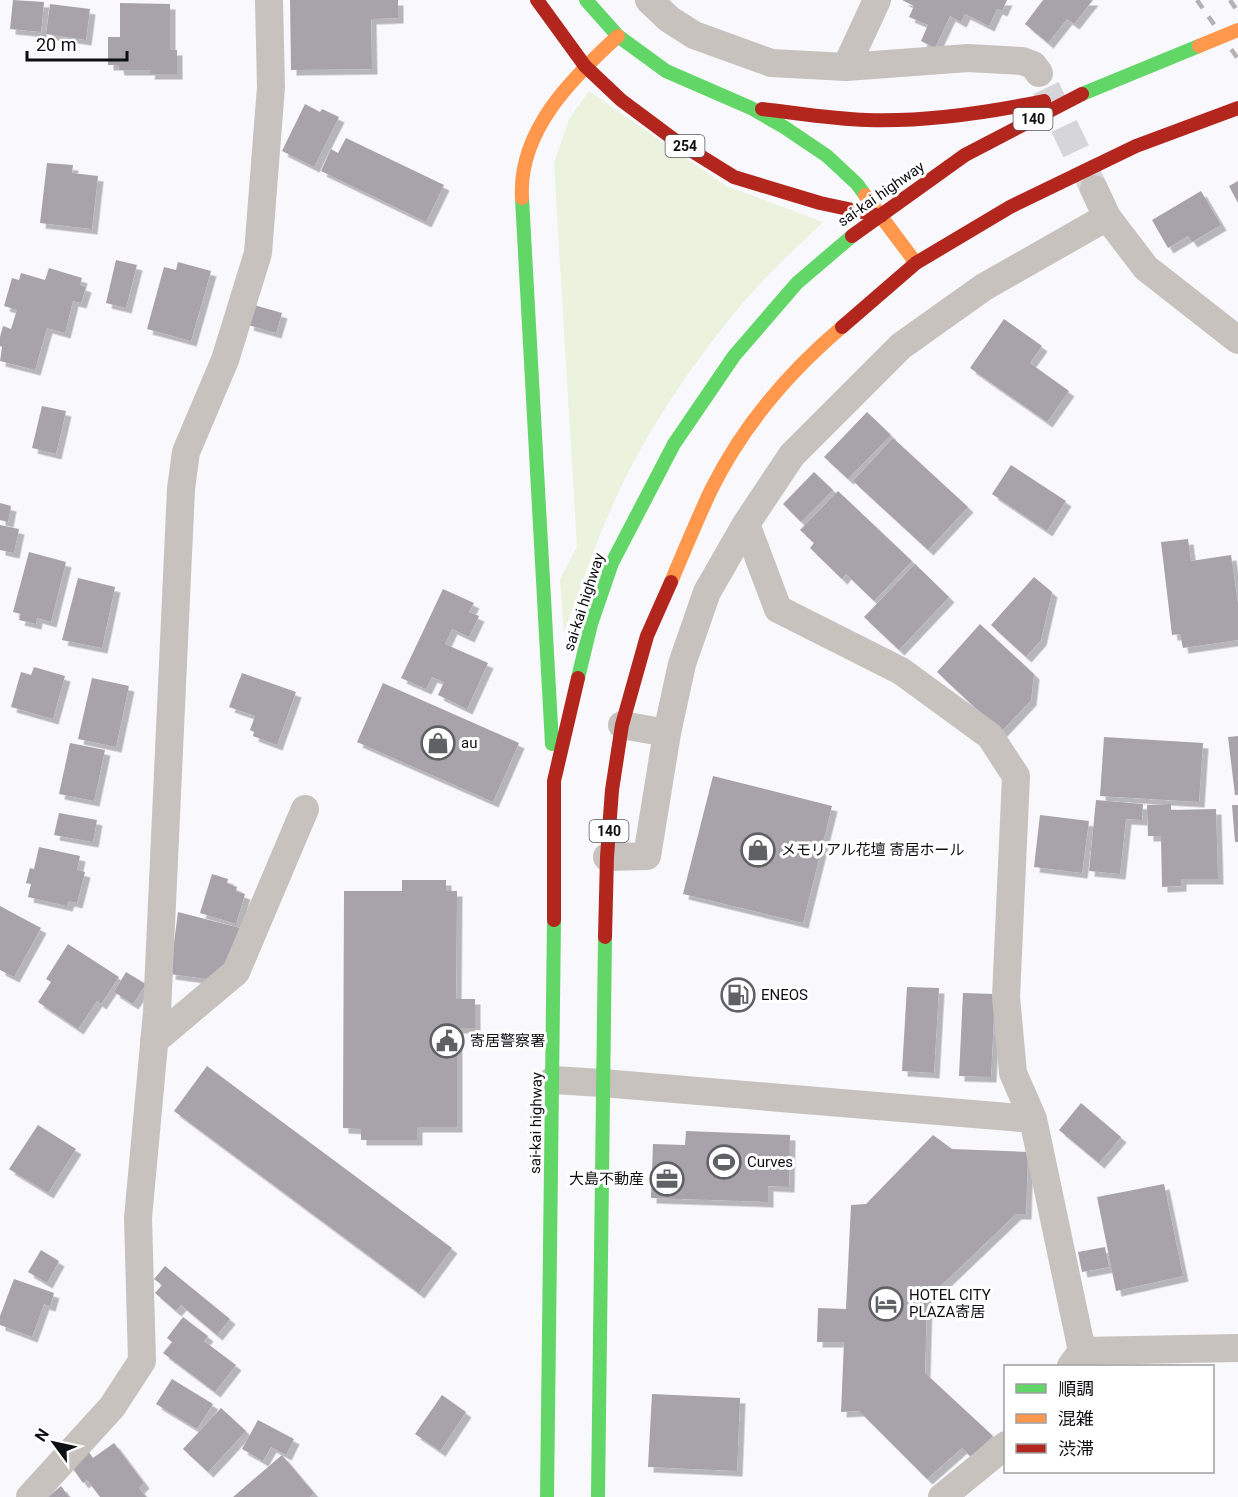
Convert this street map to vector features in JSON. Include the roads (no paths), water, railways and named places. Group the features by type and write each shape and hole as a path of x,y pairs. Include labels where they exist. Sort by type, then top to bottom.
{"highway":[{"name":"254","path":"537,0 585,66 630,107 676,141 734,177 820,203 881,216"},
{"path":"586,0 618,36 666,71 751,108 827,156 857,184 916,263"},
{"name":"sai-kai highway","path":"547,1497 553,1080 554,781 591,624 612,563 674,444 734,356 797,283 843,242 965,155 1087,91 1238,30"},
{"path":"554,781 521,182 531,141 557,100 585,66 618,36"},
{"path":"751,108 864,120 922,120 1018,107 1087,91"},
{"name":"140","path":"598,1497 602,1083 607,857 612,790 622,726 647,636 712,488 749,427 789,376 830,336 916,263 1010,207 1125,151 1238,108"}],"street":[{"path":"30,1497 112,1407 142,1361 138,1218 154,1041 181,489 186,452 225,360 258,253 271,87 268,0"},
{"path":"649,0 669,19 694,35 771,63 846,67 968,58 1022,61 1033,65 1039,73"},
{"path":"846,67 877,0"},
{"path":"1094,189 1107,217 1146,268 1238,340"},
{"path":"607,857 646,856 667,733 682,664 707,592 746,524 792,455 901,346 984,287 1107,217"},
{"path":"746,524 778,609 901,672 990,736 1016,776 1006,997 1013,1073 1033,1119 1077,1359 1238,1348"},
{"path":"622,726 667,733"},
{"path":"154,1041 236,972 305,810"},
{"path":"553,1080 1033,1119"},
{"path":"950,1495 1004,1446"}],"tunnel":[{"path":"1046,88 1094,189"}],"railway":[{"path":"1197,0 1238,59"},
{"path":"1230,0 1238,12"}],"place":[{"name":"au","path":"438,743"},
{"name":"メモリアル花壇 寄居ホール","path":"758,850"},
{"name":"ENEOS","path":"738,995"},
{"name":"寄居警察署","path":"447,1041"},
{"name":"Curves","path":"724,1162"},
{"name":"大島不動産","path":"667,1179"},
{"name":"HOTEL CITY PLAZA寄居","path":"886,1304"}]}
